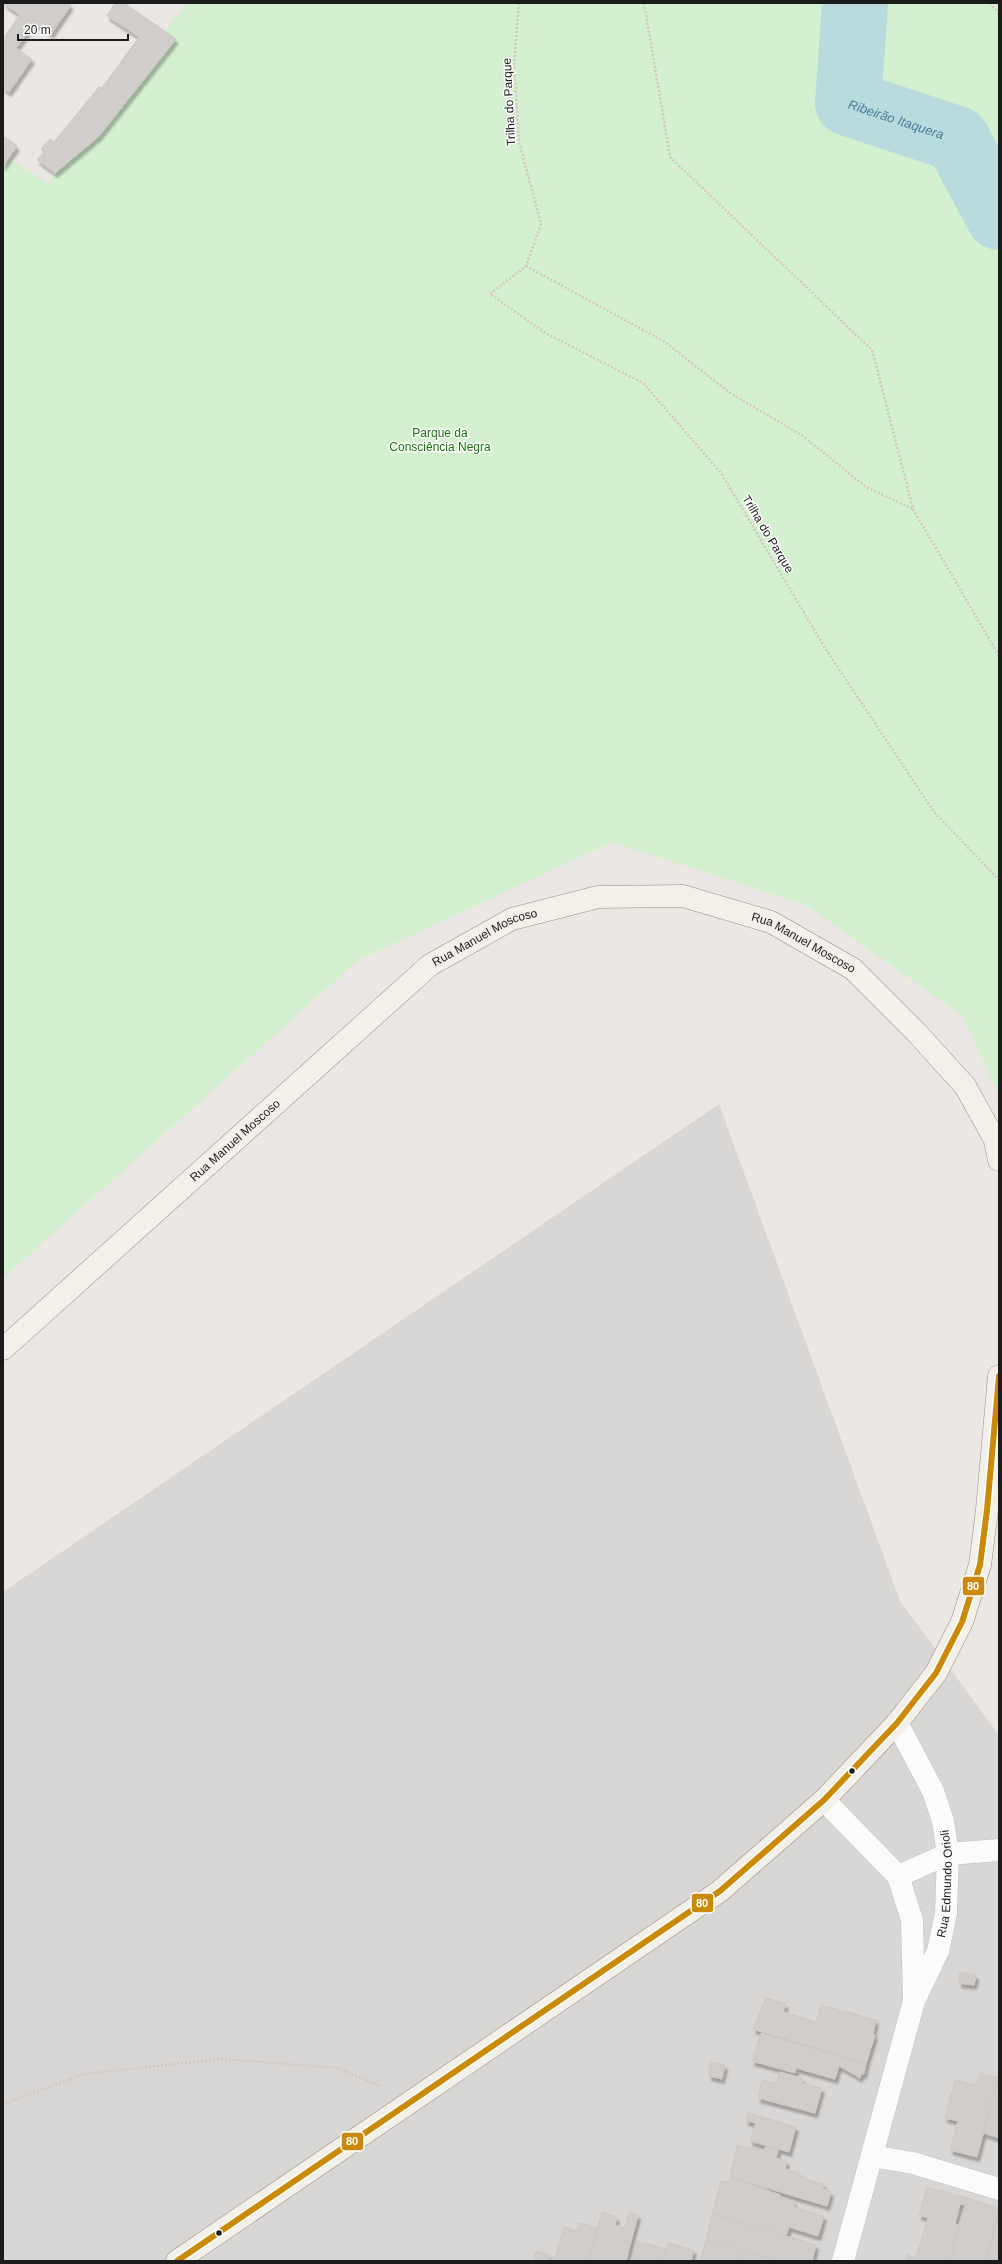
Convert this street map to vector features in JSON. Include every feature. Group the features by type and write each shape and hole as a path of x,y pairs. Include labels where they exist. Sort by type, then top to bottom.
{"main road":[{"name":"Rua Manuel Moscoso","path":"3,1350 430,965 512,919 598,897 683,896 771,922 853,969 916,1032 966,1086 995,1140 999,1160"},
{"path":"177,2261 720,1891 824,1800 897,1723 936,1673 962,1622 977,1572 987,1510 999,1376"}],"street":[{"name":"Rua Edmundo Orioli","path":"842,2261 914,2001 938,1951 946,1913 948,1854 944,1821 933,1791 897,1723"},
{"name":"Rua Edmundo Orioli","path":"824,1800 880,1855 898,1876 912,1920 914,2001"},
{"path":"898,1876 948,1854 999,1850"},
{"path":"872,2156 912,2163 999,2189"}],"path":[{"name":"Trilha do Parque","path":"519,3 514,66 519,142 541,224 526,266 490,294 547,334 643,383 721,473 825,648 934,812 999,880"},
{"path":"644,3 670,157 872,350 913,508 999,656"},
{"path":"990,3 999,14"},
{"path":"526,266 665,342 730,393 803,436 866,486 913,508"},
{"path":"3,2104 84,2074 220,2059 338,2068 415,2100"}],"shaded area":[{"path":"719,1104 900,1601 999,1735 999,2261 3,2261 3,1592"}],"green space":[{"name":"Parque da Consciência Negra","path":"187,3 999,3 999,1096 963,1016 806,905 612,842 358,960 3,1278 3,155 48,184"}],"building":[{"path":"3,3 68,3 71,5 51,34 34,23 16,48 32,59 9,92 3,88 3,39 20,15"},
{"path":"115,3 124,3 176,39 99,136 55,173 37,160 44,152 41,149 50,139 54,142 99,87 102,88 139,37 107,16"},
{"path":"3,136 17,146 3,166"},
{"path":"960,1972 976,1975 974,1985 959,1983"},
{"path":"766,1998 786,2004 783,2012 816,2022 821,2005 876,2020 873,2034 875,2035 866,2064 753,2029"},
{"path":"761,2033 866,2064 864,2074 861,2074 860,2078 839,2066 835,2079 796,2068 795,2073 752,2061"},
{"path":"711,2062 725,2065 722,2079 709,2076"},
{"path":"780,2072 802,2078 801,2083 822,2088 815,2113 758,2098 762,2080 776,2083"},
{"path":"980,2073 998,2078 977,2157 950,2150 958,2121 945,2118 955,2080 976,2085"},
{"path":"999,2073 999,2138 983,2133"},
{"path":"748,2113 796,2127 789,2152 750,2141 756,2123 746,2121"},
{"path":"737,2145 764,2151 766,2146 778,2150 776,2158 787,2161 785,2169 800,2173 799,2177 824,2184 822,2188 831,2192 827,2206 730,2177"},
{"path":"730,2177 795,2202 794,2207 824,2216 818,2236 789,2227 786,2236 712,2214 721,2181 729,2182"},
{"path":"927,2187 967,2198 965,2205 960,2204 955,2224 959,2225 950,2261 905,2261 907,2255 916,2258 928,2218 919,2215"},
{"path":"967,2198 999,2208 986,2261 950,2261"},
{"path":"602,2212 617,2217 615,2225 625,2228 629,2212 638,2215 626,2261 588,2261"},
{"path":"999,2213 999,2261 986,2261"},
{"path":"712,2214 816,2245 812,2261 776,2261 706,2240"},
{"path":"580,2223 597,2228 588,2261 554,2261 564,2227 577,2231"},
{"path":"706,2240 740,2250 737,2261 700,2261"},
{"path":"637,2241 666,2249 663,2261 632,2261"},
{"path":"668,2243 694,2250 691,2261 663,2261"},
{"path":"740,2250 776,2261 737,2261"},
{"path":"536,2251 550,2255 548,2261 533,2261"}],"waterway":[{"name":"Ribeirão Itaquera","path":"855,3 848,103 957,139 999,217"}],"transit line":[{"name":"80","path":"177,2261 720,1891 824,1800 897,1723 936,1673 962,1622 980,1565 987,1510 999,1376"}]}
